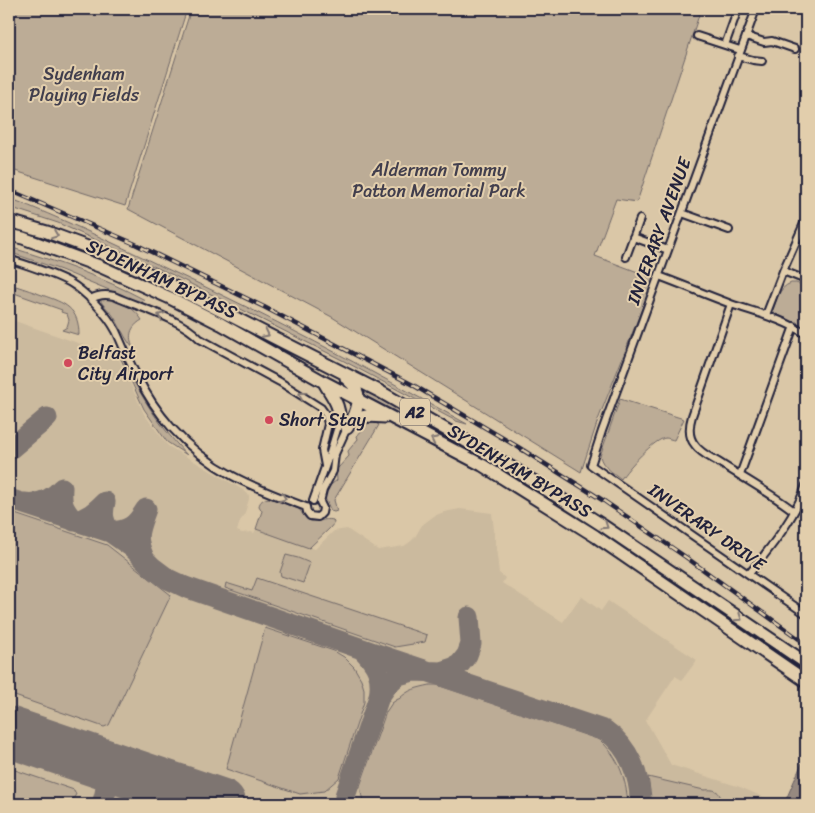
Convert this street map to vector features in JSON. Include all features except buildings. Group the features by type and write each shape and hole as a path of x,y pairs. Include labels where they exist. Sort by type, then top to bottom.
{"highway":[{"name":"SYDENHAM BYPASS","path":"9,221 47,232 141,270 379,392 516,470 602,525 806,663"},
{"name":"SYDENHAM BYPASS","path":"9,235 23,238 99,266 170,298 221,324 357,400 482,465 562,514 806,681"},
{"path":"342,373 355,388 357,395 357,400 346,423"},
{"path":"324,382 346,423"},
{"path":"346,423 367,416 389,417"}],"street":[{"path":"725,45 738,9"},
{"name":"INVERARY AVENUE","path":"591,465 756,9"},
{"path":"697,36 725,45 753,60 762,61"},
{"path":"746,36 764,42 772,41 795,49"},
{"path":"682,213 728,230"},
{"path":"626,257 640,219"},
{"path":"766,315 783,270 806,219"},
{"path":"634,237 668,250"},
{"path":"9,259 70,283 100,309 111,323 146,394 179,436 196,452 208,462 260,490 306,507"},
{"path":"783,270 806,280"},
{"path":"659,276 794,326 806,334"},
{"path":"90,299 106,294 166,318 193,331 200,339 266,374 317,405 326,415 328,424 322,450 325,466"},
{"path":"731,304 692,416 691,439 699,449 767,492 794,512"},
{"path":"740,476 794,326"},
{"path":"306,507 308,503 316,501 333,471 335,454 346,423"},
{"path":"316,501 325,466 346,423"},
{"name":"INVERARY DRIVE","path":"591,465 806,614"},
{"path":"749,574 769,549 794,512 806,485"},
{"path":"306,507 308,515 318,517 323,510 322,506 316,501"}],"shaded area":[{"path":"9,319 118,357 144,414 168,446 249,495 244,516 240,521 237,531 254,533 256,529 315,549 334,531 347,529 378,550 404,546 415,537 422,525 434,516 444,512 460,509 492,513 499,573 505,578 502,583 563,622 581,596 601,611 608,601 697,660 682,680 675,676 645,721 671,765 740,787 770,800 768,804 9,804"},
{"path":"802,763 806,764 806,804 784,804"}],"green space":[{"name":"Sydenham Playing Fields","path":"9,9 187,9 125,206 9,169"},
{"name":"Alderman Tommy Patton Memorial Park","path":"191,9 701,9 637,202 616,199 595,256 654,278 598,420 581,472 332,317 128,209"},
{"path":"9,198 86,230 239,303 354,362 467,424 456,421 344,361 173,275 58,223 9,207"},
{"path":"9,247 78,270 145,300 138,302 61,270 9,252"},
{"path":"791,283 806,287 806,328 772,312 781,291"},
{"path":"16,286 64,304 76,318 79,335 62,330 67,327 69,320 67,314 61,312 62,310 14,293"},
{"path":"107,296 131,308 142,320 131,332 133,348 112,314 100,299"},
{"path":"120,357 122,357 137,388 156,417 187,455 167,442 144,409"},
{"path":"356,384 462,443 579,514 772,646 806,673 806,675 575,516 460,447 360,395"},
{"path":"620,399 684,419 674,440 666,438 655,443 629,468 621,479 605,466 600,456"},
{"path":"374,422 379,425 334,500 337,511 331,511 324,496 327,488 337,480 336,467 338,468 349,456 348,451 358,439 357,436 368,423"},
{"path":"269,498 299,509 310,521 329,519 333,520 334,523 309,548 256,529 262,511 259,504"},
{"path":"9,512 107,545 171,595 109,725 104,727 9,694"},
{"path":"286,555 310,563 303,583 281,576 280,572"},
{"path":"257,578 427,635 425,642 395,647 225,588 226,583 252,591"},
{"path":"265,628 334,651 344,657 354,667 361,679 364,689 364,702 339,778 324,791 300,794 226,769"},
{"path":"430,685 437,685 600,740 617,761 623,777 628,804 364,804 360,786 386,712 392,703 406,693"},
{"path":"9,768 74,790 76,794 71,804 9,804"},
{"path":"648,777 715,791 719,794 722,804 650,804 651,797"}],"taxiway":[{"path":"9,450 47,418"},
{"path":"24,503 45,501 62,488 63,506 74,521 91,514 105,502 104,518 110,532 128,529 146,509 138,534 139,545 145,560"},
{"path":"9,499 110,532 133,548 152,567 168,579 185,587 606,731 621,745 632,763 638,783 640,804"},
{"path":"379,697 388,684 398,675 413,671 441,672 460,664 467,655 471,644 469,617"},
{"path":"345,796 380,690 378,671 372,660 362,649"},
{"path":"91,759 101,769 106,779 106,790 102,804"},
{"path":"106,791 118,780 144,777"}],"runway":[{"path":"9,732 221,804"}],"railway":[{"path":"9,190 133,243 264,307 413,385 518,447 604,501 806,644"}],"place":[{"name":"Belfast City Airport","path":"68,363"},
{"name":"Short Stay","path":"269,420"}]}
